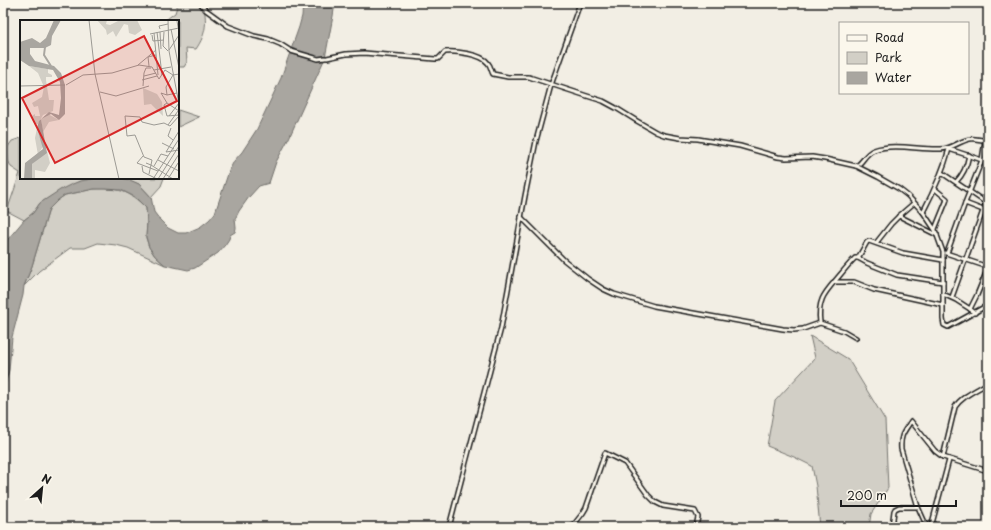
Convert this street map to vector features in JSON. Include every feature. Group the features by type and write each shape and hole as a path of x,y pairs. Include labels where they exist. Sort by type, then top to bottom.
{"street":[{"path":"200,3 206,10 228,26 254,36 268,39 291,51 318,59 346,54 364,53 438,59 445,52 461,52 484,59 488,62 490,70 494,74 508,77 529,77 603,102 664,136 698,139 740,146 778,157 812,157 856,166 888,183 908,196 923,212 935,230 943,252 944,325 946,327 988,305"},
{"path":"449,527 502,328 536,141 551,85 580,3"},
{"path":"923,212 942,173 949,149 968,140 987,140 982,160 947,253"},
{"path":"856,166 859,165 868,153 878,149 891,147 949,149 988,162"},
{"path":"956,182 966,168 969,156"},
{"path":"942,173 986,202"},
{"path":"935,189 947,199 935,230"},
{"path":"952,298 988,197"},
{"path":"876,243 894,220 914,203"},
{"path":"965,203 983,210"},
{"path":"900,216 937,235"},
{"path":"521,217 560,257 588,279 614,294 654,306 783,330 803,329 820,323 844,331 856,338"},
{"path":"858,258 869,241 903,253 943,260"},
{"path":"943,252 988,267 970,309"},
{"path":"820,323 821,302 826,292 854,258 858,258 897,275 943,282"},
{"path":"834,282 854,282 874,290 943,305"},
{"path":"943,294 975,313"},
{"path":"943,457 955,407 962,398 988,383"},
{"path":"927,527 918,507 901,449 902,434 911,421 935,451 943,457 988,471"},
{"path":"572,527 586,508 605,453 625,463 648,495 657,503 695,511 698,516 696,527"},
{"path":"931,527 949,460"},
{"path":"892,527 895,509 899,507 918,507"}],"green space":[{"path":"178,3 203,3 205,16 204,32 196,49 186,48 187,62 184,67 179,67 179,20 165,20 175,13"},
{"path":"179,110 199,117 179,127"},
{"path":"20,138 20,173 11,167 8,160 7,148 12,141"},
{"path":"20,173 20,179 91,179 80,181 40,203 33,213 24,220 7,211"},
{"path":"124,179 164,179 161,186 151,197 139,184"},
{"path":"94,189 123,191 134,197 146,208 146,238 149,247 155,256 165,265 128,248 98,243 85,248 70,248 39,271 24,286 32,266 49,209 65,195"},
{"path":"810,336 848,359 885,420 888,488 871,514 869,527 820,527 816,486 812,466 767,446 775,401 815,358"}],"water":[{"path":"303,3 335,3 325,58 289,138 276,162 269,183 259,186 239,211 235,219 235,232 230,235 225,245 218,253 195,268 188,270 165,265 155,256 149,247 146,237 146,208 135,197 121,190 105,189 94,189 65,195 49,209 32,266 24,286 12,337 9,370 3,393 3,245 24,220 33,213 40,203 70,185 91,179 130,180 139,184 151,197 154,212 168,228 178,233 186,233 200,227 215,213 229,171 234,161 242,152 257,129 281,78 302,16"}]}
